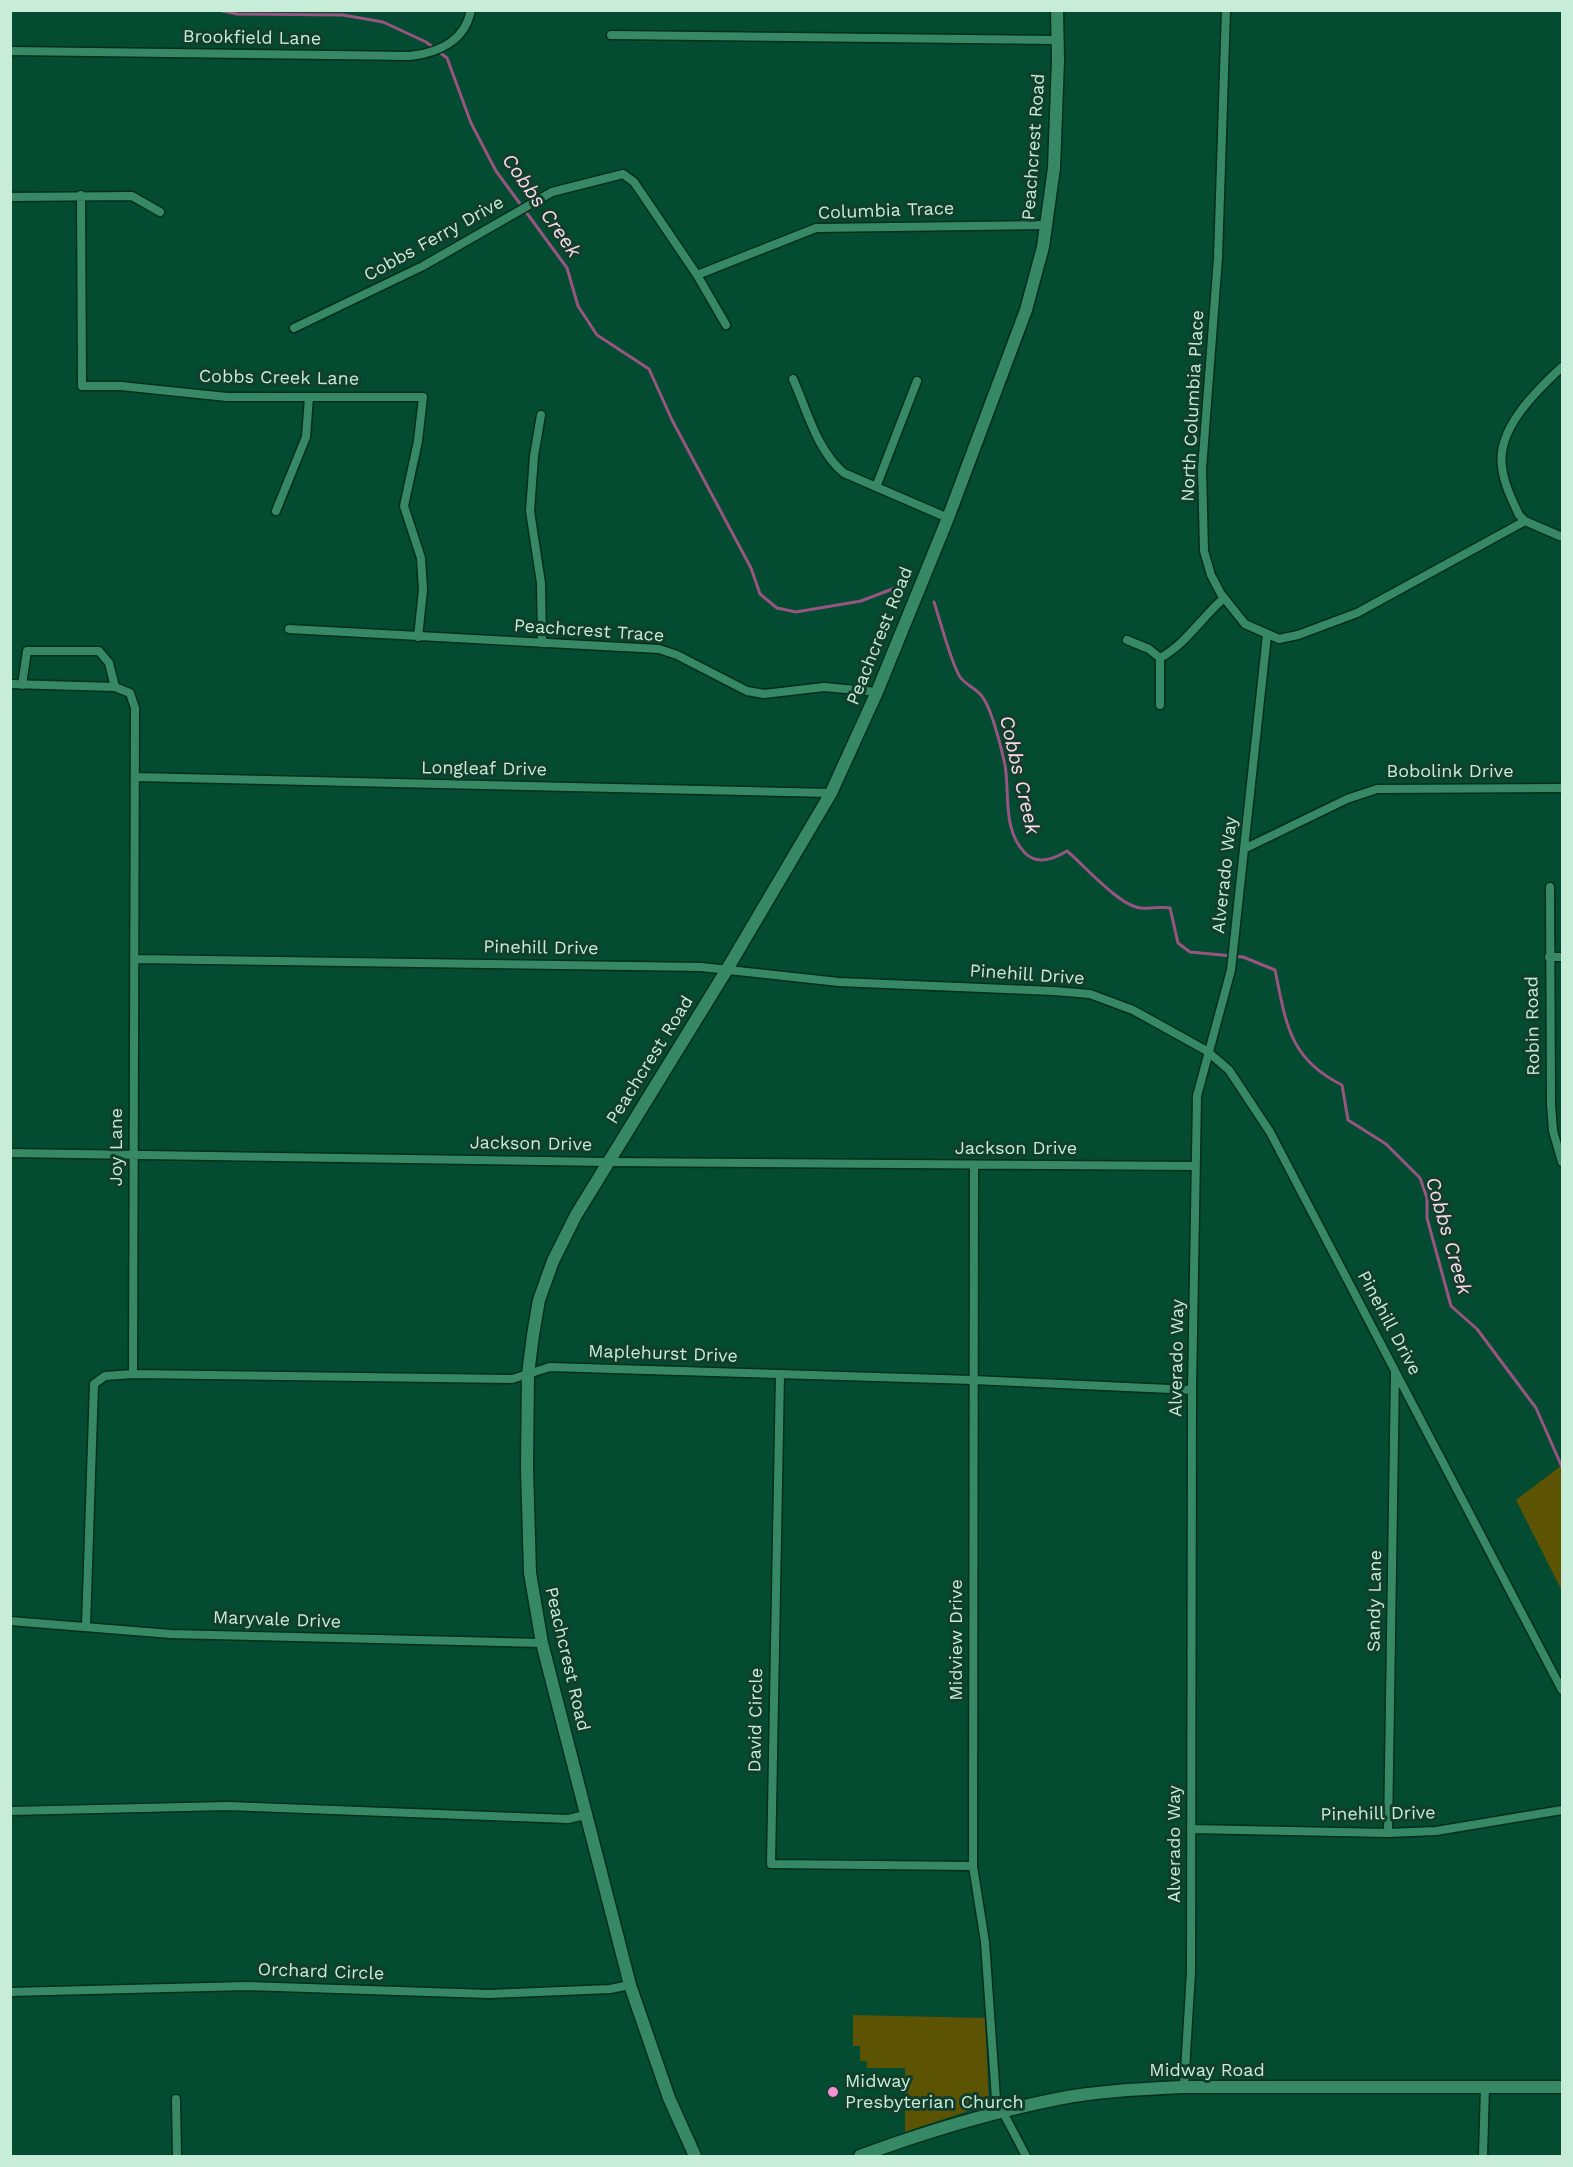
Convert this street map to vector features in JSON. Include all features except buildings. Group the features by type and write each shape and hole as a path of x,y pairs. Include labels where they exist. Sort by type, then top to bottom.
{"street":[{"name":"Brookfield Lane","path":"10,51 410,56 432,54 457,38 471,10"},
{"name":"Peachcrest Road","path":"695,2157 669,2098 630,1986 542,1643 530,1573 526,1446 528,1374 539,1300 553,1261 576,1215 726,971 831,793 877,692 948,518 1026,310 1047,225 1054,168 1058,60 1056,10"},
{"name":"North Columbia Place","path":"1226,10 1218,258 1202,469 1204,551 1211,575 1224,598 1245,624 1267,635"},
{"path":"611,35 1056,40"},
{"name":"Cobbs Ferry Drive","path":"294,328 423,266 552,192 623,174 634,182 697,275 726,325"},
{"name":"Cobbs Creek Lane","path":"81,195 82,386 121,386 227,397 423,397 418,441 404,506 421,558 423,590 418,638"},
{"path":"10,197 132,196 160,212"},
{"name":"Columbia Trace","path":"697,275 816,228 1047,225"},
{"path":"1563,367 1521,412 1506,438 1501,465 1514,503 1525,521 1563,537"},
{"path":"793,379 821,443 834,465 844,473 948,518"},
{"path":"876,487 917,381"},
{"path":"276,511 306,437 309,397"},
{"path":"542,415 534,456 530,511 541,583 542,643"},
{"path":"1267,635 1279,639 1298,635 1357,613 1525,521"},
{"path":"1160,658 1183,642 1203,616 1224,598"},
{"name":"Peachcrest Trace","path":"289,629 418,638 659,649 677,655 747,691 764,694 824,687 877,692"},
{"name":"Alverado Way","path":"1184,2087 1191,1972 1192,1390 1194,1166 1197,1096 1231,970 1259,733 1267,635"},
{"path":"1127,640 1149,649 1160,658"},
{"path":"10,684 22,685 115,687 109,663 99,651 27,651 22,685"},
{"path":"1160,658 1160,705"},
{"name":"Joy Lane","path":"115,687 130,693 135,708 133,1374"},
{"name":"Longleaf Drive","path":"136,777 831,793"},
{"name":"Bobolink Drive","path":"1244,849 1347,799 1377,789 1563,788"},
{"name":"Robin Road","path":"1550,887 1549,957 1553,1131 1563,1162"},
{"path":"1549,957 1563,957"},
{"name":"Pinehill Drive","path":"135,959 701,967 839,982 1089,994 1133,1010 1208,1052 1229,1070 1242,1087 1270,1132 1563,1690"},
{"path":"1553,1131 1563,1131"},
{"name":"Jackson Drive","path":"10,1153 608,1162 1194,1166"},
{"name":"Midview Drive","path":"974,1166 974,1866 985,1942 996,2100 1026,2157"},
{"name":"Maplehurst Drive","path":"133,1374 513,1379 550,1367 973,1380 1192,1390"},
{"name":"Sandy Lane","path":"1388,1833 1395,1369"},
{"path":"86,1626 94,1384 105,1376 133,1374"},
{"name":"David Circle","path":"780,1374 771,1864 974,1866"},
{"name":"Maryvale Drive","path":"10,1622 171,1634 542,1643"},
{"path":"10,1811 228,1806 568,1819 585,1815"},
{"name":"Pinehill Drive","path":"1191,1829 1388,1833 1436,1831 1563,1810"},
{"name":"Orchard Circle","path":"10,1992 247,1986 489,1994 610,1989 630,1986"},
{"path":"1483,2157 1485,2086"},
{"name":"Midway Road","path":"860,2157 1003,2112 1059,2098 1184,2087 1563,2087"},
{"path":"176,2099 177,2157"}],"shaded area":[{"path":"1562,1465 1562,1591 1516,1500"},
{"path":"853,2015 985,2018 989,2104 905,2132 905,2068 867,2068 867,2061 860,2061 860,2046 853,2046"}],"waterway":[{"name":"Cobbs Creek","path":"218,10 237,14 343,15 383,22 426,42 447,58 471,123 496,171 567,268 578,306 597,335 649,369 672,420 751,568 760,594 777,608 796,612 861,601 895,588"},
{"name":"Cobbs Creek","path":"934,602 949,652 960,677 985,701 999,738 1005,765 1008,811 1018,844 1030,857 1040,860 1046,860 1067,851 1103,885 1133,906 1170,908 1178,943 1190,952 1243,957 1275,970 1287,1023 1293,1038 1311,1064 1324,1075 1342,1085 1348,1120 1386,1144 1420,1178 1427,1198 1427,1218 1451,1306 1477,1329 1536,1408 1562,1467"}],"place":[{"name":"Midway Presbyterian Church","path":"833,2092"}]}
